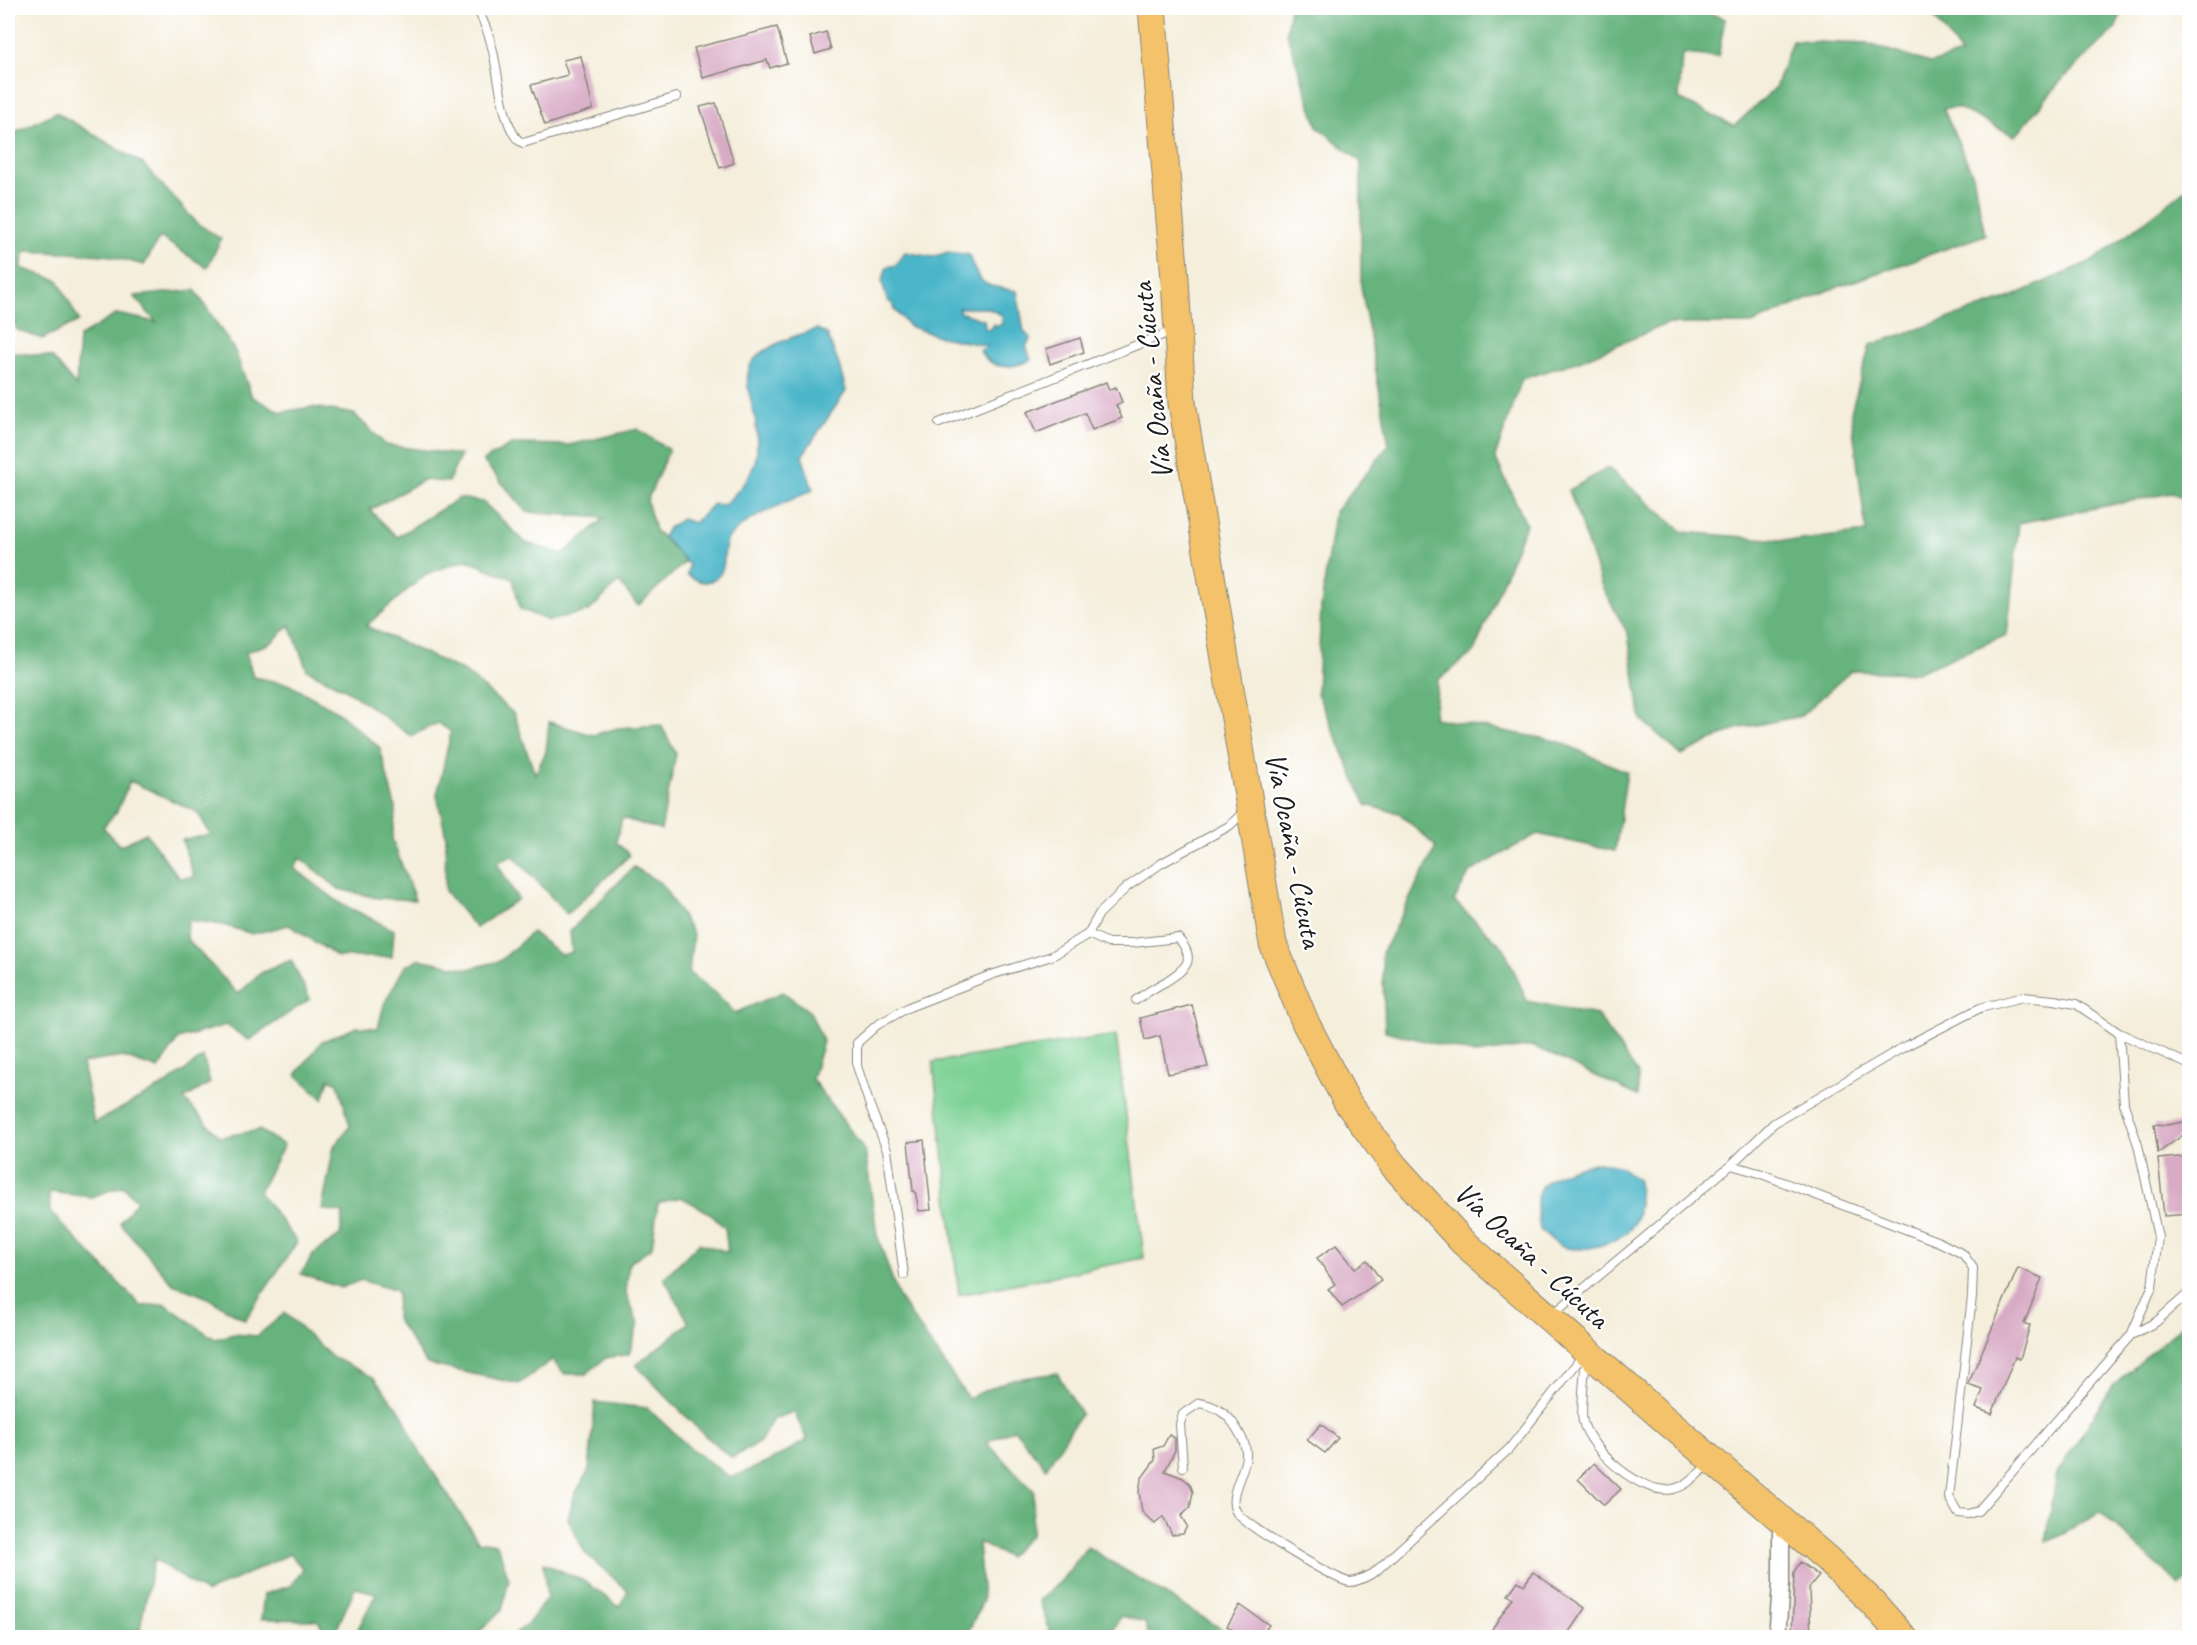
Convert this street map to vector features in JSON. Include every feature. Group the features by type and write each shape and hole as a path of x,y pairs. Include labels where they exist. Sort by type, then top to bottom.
{"main road":[{"name":"Vía Ocaña - Cúcuta","path":"1152,8 1182,404 1273,944 1306,1024 1347,1102 1394,1166 1462,1241 1849,1581 1904,1638"}],"street":[{"path":"1776,1638 1781,1584 1781,1520"}],"lane":[{"path":"477,8 492,47 500,92 512,133 517,140 524,143 677,98"},
{"path":"939,423 1178,329"},
{"path":"904,1275 887,1150 857,1066 857,1043 877,1025 909,1007 991,975 1052,956 1088,934 1099,914 1127,888 1162,863 1229,826 1250,807"},
{"path":"1088,934 1108,943 1178,938 1183,944 1188,957 1188,963 1183,972 1136,1000"},
{"path":"1549,1318 1731,1165 1774,1123 1902,1048 1980,1008 2023,997 2076,1004 2119,1033 2190,1065"},
{"path":"1731,1165 1759,1173 1939,1242 1963,1254 1973,1268 1972,1298 1949,1497 1958,1513 1968,1514 1978,1511 2131,1335 2152,1287 2158,1237 2138,1145 2124,1104 2119,1033"},
{"path":"2131,1335 2156,1322 2190,1292"},
{"path":"1587,1351 1582,1420 1590,1437 1627,1476 1647,1486 1671,1489 1686,1484 1713,1461"},
{"path":"1183,1467 1180,1424 1183,1414 1198,1403 1213,1405 1231,1420 1242,1437 1247,1454 1235,1494 1234,1503 1237,1513 1262,1533 1335,1577 1352,1582 1375,1572 1509,1449 1587,1351"}],"green space":[{"path":"1290,8 1696,8 1725,19 1718,57 1682,54 1679,99 1734,126 1775,88 1792,41 1868,44 1930,63 1961,54 1928,8 2124,8 2115,29 2059,83 2015,136 1958,108 1943,108 1973,175 1985,235 1829,290 1752,324 1667,324 1579,361 1522,379 1495,457 1526,524 1474,652 1438,680 1434,718 1558,741 1627,772 1615,851 1537,834 1470,872 1454,901 1504,948 1527,1001 1597,1015 1638,1074 1638,1096 1533,1046 1475,1054 1385,1031 1382,953 1436,847 1399,813 1366,805 1317,693 1321,607 1334,513 1389,445 1361,287 1361,162 1318,127 1286,32"},
{"path":"56,112 143,164 197,223 221,239 207,268 160,237 144,265 105,255 25,251 21,268 58,280 79,321 42,339 17,330 12,319 8,318 8,136"},
{"path":"2189,187 2189,499 2171,493 2019,523 2007,635 1916,673 1851,671 1801,716 1736,729 1681,755 1641,719 1628,634 1602,587 1569,490 1608,468 1683,532 1794,541 1866,532 1851,412 1870,345 2004,300 2094,260"},
{"path":"195,290 235,351 252,397 281,412 312,407 354,414 386,445 461,455 448,482 423,480 370,510 397,537 459,498 483,502 526,543 563,554 605,518 527,512 483,461 513,444 569,445 638,429 669,450 647,501 655,530 686,561 638,606 619,582 589,611 549,621 520,609 513,579 466,560 426,574 366,626 465,672 514,714 535,774 546,752 549,722 593,735 618,728 661,725 676,754 661,830 622,818 616,842 630,855 567,914 513,855 497,863 518,899 476,928 445,891 446,837 437,795 451,732 438,723 411,736 345,689 307,670 290,625 271,643 246,652 253,677 288,684 334,709 380,748 396,810 392,839 415,900 377,898 339,889 300,858 294,868 340,903 394,930 392,957 338,957 289,925 252,934 223,925 188,920 187,939 238,994 261,973 291,960 310,999 249,1040 226,1025 178,1039 159,1069 123,1057 82,1063 94,1123 165,1085 203,1057 210,1083 184,1099 220,1137 259,1130 284,1145 259,1192 297,1242 245,1320 206,1297 173,1284 120,1223 137,1201 123,1186 91,1197 49,1192 50,1212 141,1306 165,1304 215,1339 234,1334 257,1336 285,1313 332,1357 373,1377 401,1412 418,1449 478,1541 497,1544 509,1579 502,1610 474,1637 354,1637 376,1593 355,1588 333,1637 330,1637 317,1620 261,1619 264,1594 290,1586 303,1569 290,1554 206,1593 154,1559 140,1628 149,1637 8,1637 8,355 9,352 52,357 76,386 79,337 117,314 156,322 134,296","holes":["130,781 197,812 211,835 182,840 194,877 179,878 146,833 120,846 103,827 117,811"]},
{"path":"634,867 662,884 693,934 689,973 721,998 735,1013 783,992 810,1012 823,1041 812,1079 865,1150 877,1235 899,1298 968,1398 1010,1380 1057,1373 1081,1414 1046,1468 1014,1429 986,1442 1034,1491 1031,1535 1008,1557 978,1542 983,1600 966,1637 510,1637 528,1624 547,1598 543,1563 586,1582 619,1607 628,1591 585,1553 568,1519 574,1496 589,1470 595,1402 647,1408 689,1447 731,1478 768,1462 807,1440 794,1412 773,1419 760,1442 732,1458 702,1433 636,1365 689,1323 664,1278 699,1243 728,1252 725,1228 708,1212 681,1197 658,1203 652,1247 629,1263 626,1293 638,1324 629,1354 606,1358 586,1374 565,1374 552,1360 519,1384 427,1364 396,1319 397,1291 361,1280 341,1288 301,1274 314,1253 340,1236 343,1213 322,1209 334,1146 350,1126 338,1083 329,1079 323,1099 296,1075 322,1041 357,1027 378,1028 384,1004 405,966 419,959 468,969 500,961 532,932 561,955 572,952 570,931"},
{"path":"1116,1035 1144,1258 959,1295 933,1062"},
{"path":"2189,1319 2190,1578 2180,1586 2101,1513 2046,1542 2057,1473 2113,1386"},
{"path":"1087,1547 1235,1637 1149,1637 1145,1622 1121,1616 1109,1637 1046,1637 1049,1629 1039,1600 1061,1581"}],"water":[{"path":"905,252 933,257 948,252 969,255 976,274 985,283 1017,291 1024,332 1031,338 1026,346 1031,360 1017,365 997,365 990,362 980,351 987,346 941,337 909,326 894,309 892,303 887,300 882,281 887,267 896,265","holes":["959,308 987,308 1002,315 1002,324 998,326 994,324 991,329 985,329 984,320 959,312"]},
{"path":"817,329 827,334 846,391 802,456 813,490 743,525 728,539 723,566 718,576 706,582 693,579 687,575 689,565 663,537 668,528 682,519 694,523 713,504 724,505 745,482 754,465 757,450 755,415 747,379 752,362 772,346"},
{"path":"1599,1162 1621,1167 1638,1181 1639,1200 1636,1219 1623,1235 1607,1243 1579,1249 1563,1247 1540,1230 1537,1205 1539,1191 1543,1185 1557,1175"}],"building":[{"path":"777,27 787,63 770,68 767,60 703,78 694,48"},
{"path":"826,32 831,49 815,54 810,37"},
{"path":"581,56 593,109 545,125 531,85 568,75 563,60"},
{"path":"716,103 734,163 720,168 700,107"},
{"path":"1080,338 1084,352 1050,364 1046,349"},
{"path":"1106,382 1109,390 1116,387 1122,402 1116,405 1122,418 1092,430 1085,413 1036,433 1027,412"},
{"path":"1192,1005 1208,1067 1168,1074 1160,1036 1145,1040 1140,1018"},
{"path":"2190,1121 2190,1130 2158,1153 2154,1124 2167,1125"},
{"path":"924,1140 931,1210 919,1211 915,1191 913,1191 908,1142"},
{"path":"2190,1156 2190,1214 2164,1216 2158,1159"},
{"path":"1336,1245 1355,1268 1367,1260 1381,1280 1342,1307 1328,1289 1335,1284 1317,1258"},
{"path":"2018,1268 2042,1278 2024,1324 2030,1325 2020,1359 2015,1357 1992,1414 1976,1408 1983,1390 1968,1385"},
{"path":"1321,1424 1338,1438 1325,1453 1307,1440"},
{"path":"1169,1435 1175,1438 1175,1450 1165,1471 1183,1478 1190,1484 1193,1492 1190,1508 1181,1516 1187,1526 1183,1534 1172,1535 1163,1517 1155,1524 1142,1512 1139,1492 1141,1479 1155,1460 1154,1449 1163,1446"},
{"path":"1594,1463 1621,1489 1604,1505 1578,1479"},
{"path":"1800,1562 1819,1576 1809,1588 1811,1638 1792,1638 1794,1572"},
{"path":"1533,1572 1585,1608 1565,1638 1504,1638 1492,1629 1513,1598 1508,1595 1518,1581 1524,1585"},
{"path":"1240,1605 1269,1625 1260,1638 1245,1638 1227,1626"}]}
